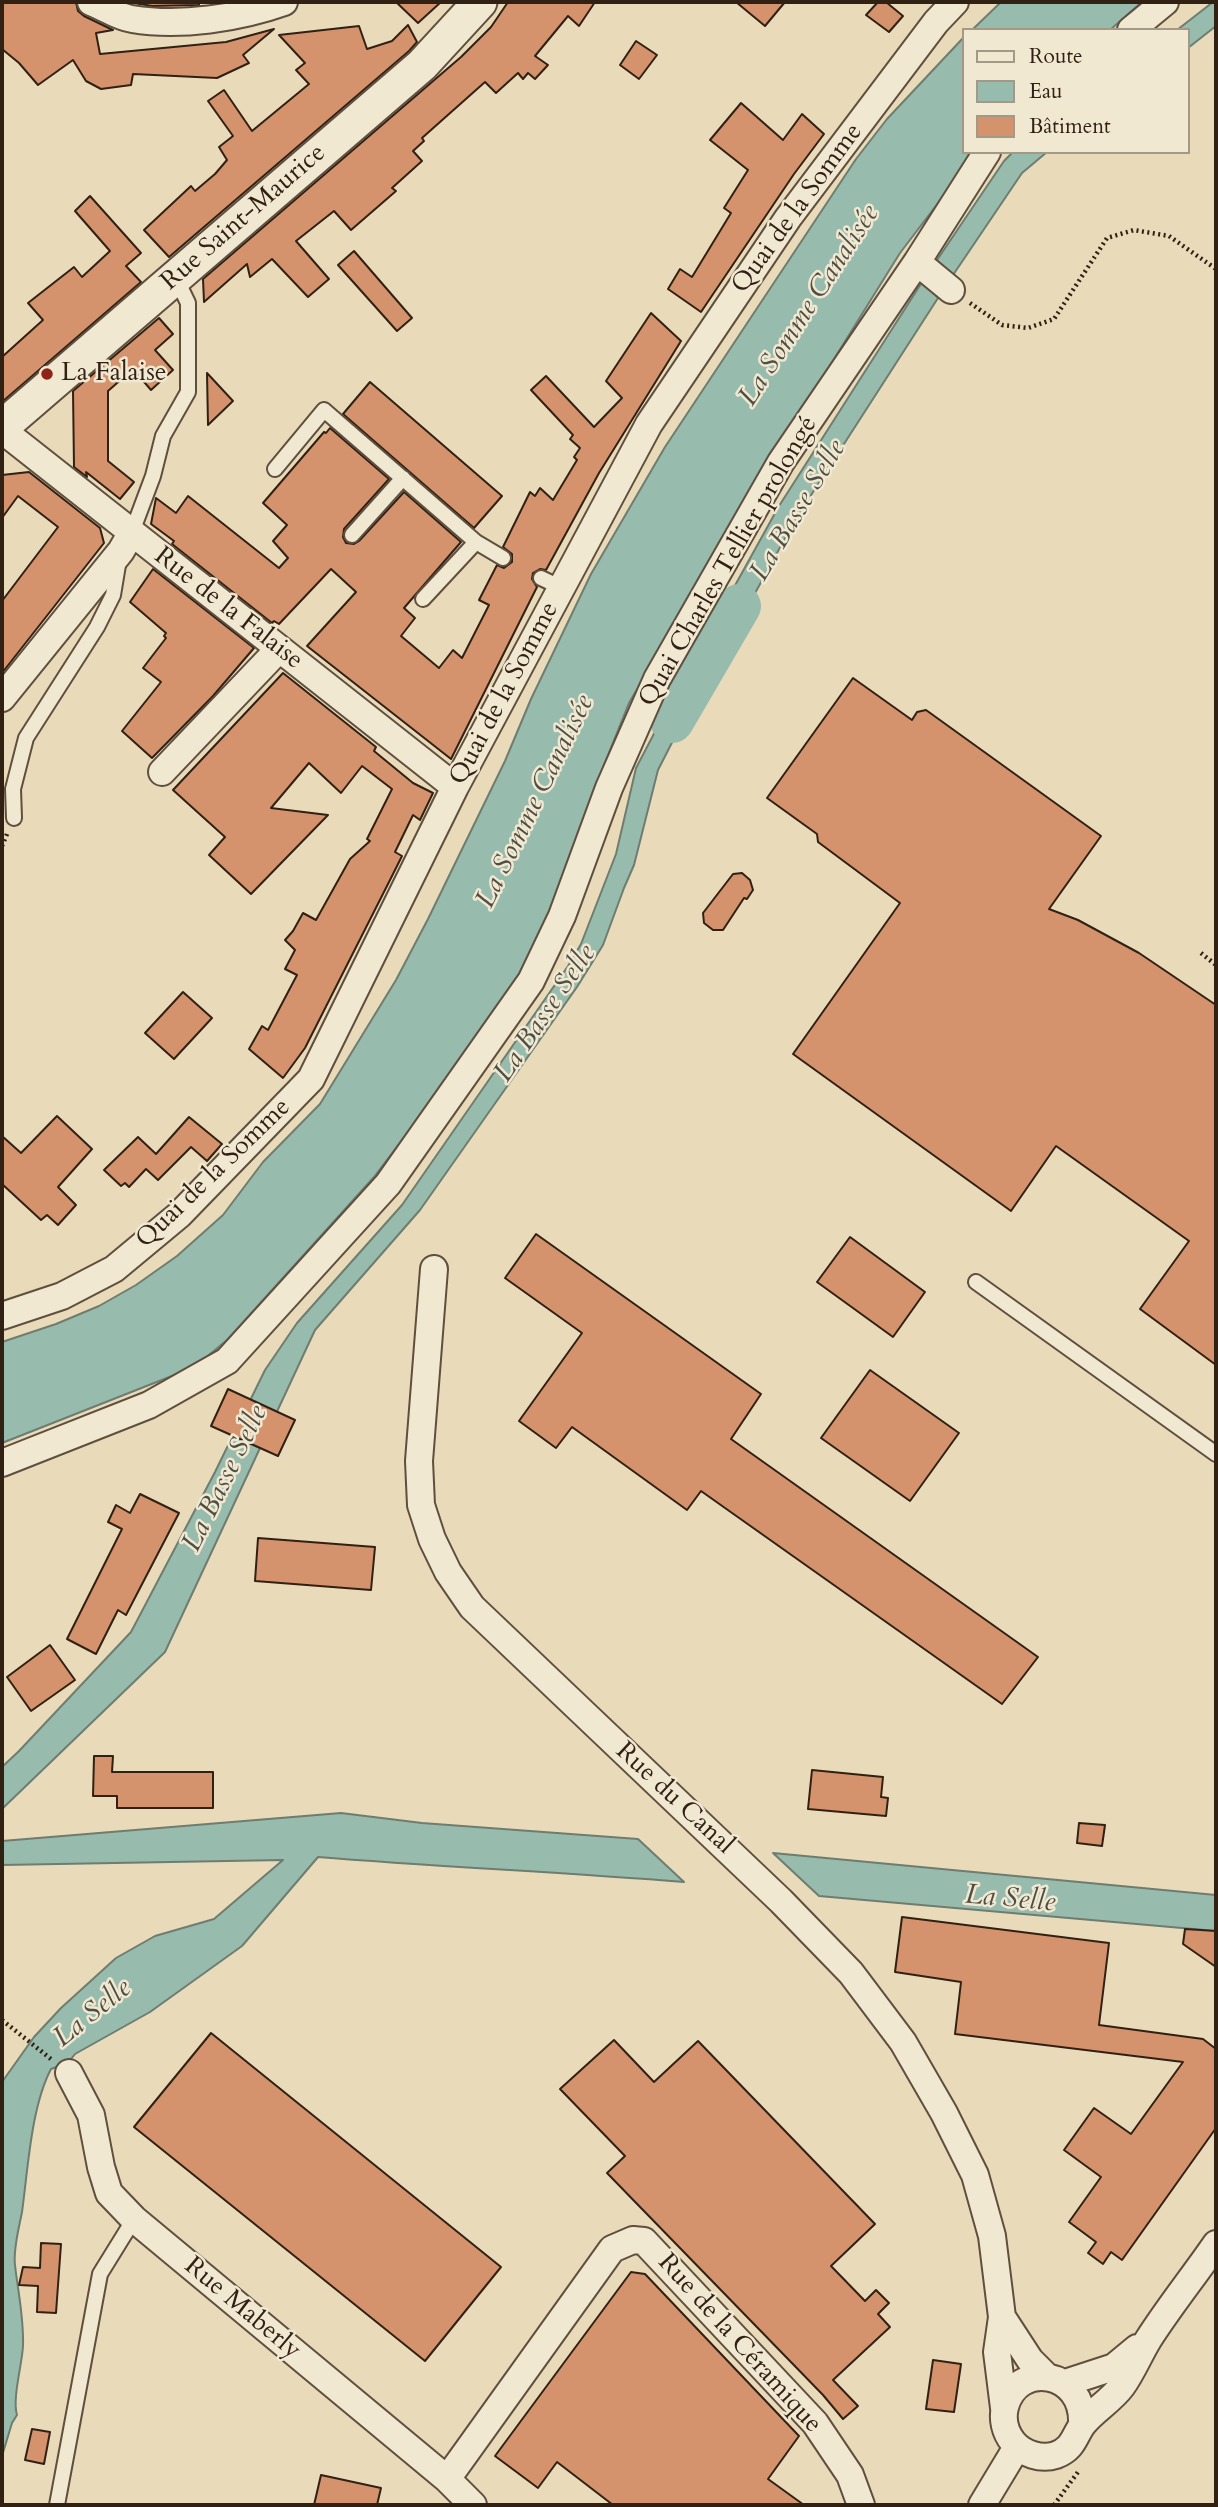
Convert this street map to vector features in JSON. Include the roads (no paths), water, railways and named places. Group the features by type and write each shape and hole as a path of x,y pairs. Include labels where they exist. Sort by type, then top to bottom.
{"street":[{"path":"91,2 130,19 193,21 255,13 284,2"},
{"name":"Rue Saint-Maurice","path":"2,428 422,65 480,2"},
{"name":"Quai de la Somme","path":"2,1316 62,1296 114,1269 179,1215 311,1079 552,583 649,424 757,264 821,174 936,22 955,2"},
{"path":"1133,28 1164,2"},
{"name":"Quai Charles Tellier prolongé","path":"2,1463 149,1405 227,1361 388,1184 531,981 562,916 609,788 656,678 781,462 917,262 986,154"},
{"path":"917,262 951,290"},
{"name":"Rue de la Falaise","path":"2,428 126,542 279,649 455,787"},
{"path":"2,698 126,542"},
{"path":"162,772 279,649"},
{"name":"Rue du Canal","path":"434,1269 419,1461 421,1504 432,1539 448,1572 472,1607 781,1901 851,1973 903,2042 944,2113 975,2175 992,2236 1002,2317 998,2352 1004,2408"},
{"name":"Rue Maberly","path":"69,2073 91,2115 109,2193 134,2219 447,2479 473,2505"},
{"name":"Rue de la Céramique","path":"447,2479 612,2249 633,2240 644,2241 815,2423 850,2475 861,2505"},
{"path":"1149,2338 1114,2367 1056,2380 1025,2381 1008,2397 1004,2408 1006,2429 1017,2447 1042,2457 1056,2455 1068,2448 1077,2438 1083,2424 1121,2387 1149,2338 1216,2244"},
{"name":"Rue du Canal","path":"1002,2317 1030,2360 1056,2380"},
{"path":"1056,2380 1080,2401 1083,2424"},
{"path":"982,2505 1017,2447"}],"lane":[{"path":"14,818 13,789 26,738 97,626 113,595 126,542 153,476 163,436 188,392 188,303 175,277"},
{"path":"275,468 324,410 476,542 503,558"},
{"path":"352,535 403,478"},
{"path":"423,599 476,542"},
{"path":"976,1282 1216,1454"},
{"path":"57,2505 100,2274 134,2219"}],"water":[{"path":"1001,2 1142,2 1112,28 974,28"},
{"path":"1216,2 1216,26 1190,46 1190,28 1180,28"},
{"name":"La Somme Canalisée","path":"962,39 962,154 975,154 900,253 779,448 629,703 604,765 552,933 454,1072 374,1177 227,1340 203,1360 177,1374 2,1443 2,1342 99,1306 136,1285 177,1256 223,1215 263,1162 320,1104 396,980 428,919 505,761 531,699 591,574 665,447 856,159 887,119"},
{"path":"1011,154 1045,154 1022,173 950,278 937,260"},
{"path":"924,279 938,298 795,520 742,617 715,660 697,654 779,506"},
{"path":"690,665 708,672 658,770 634,865 603,945 577,987 420,1210 315,1330 165,1652 2,1809 2,1767 131,1632 265,1370 297,1323 402,1205 568,966 581,944 616,854 636,768"},
{"name":"La Selle","path":"341,1813 422,1823 638,1839 684,1882 318,1857 242,1946 150,2012 75,2054 68,2063 51,2069 44,2084 35,2120 16,2245 15,2265 23,2346 16,2391 17,2415 2,2456 2,2082 34,2037 61,2008 116,1958 155,1936 214,1919 283,1860 2,1865 2,1841"},
{"name":"La Selle","path":"773,1853 1216,1895 1216,1931 819,1896"}],"waterway":[{"name":"La Basse Selle","path":"672,721 739,606"}],"place":[{"name":"La Falaise","path":"47,374"}]}
